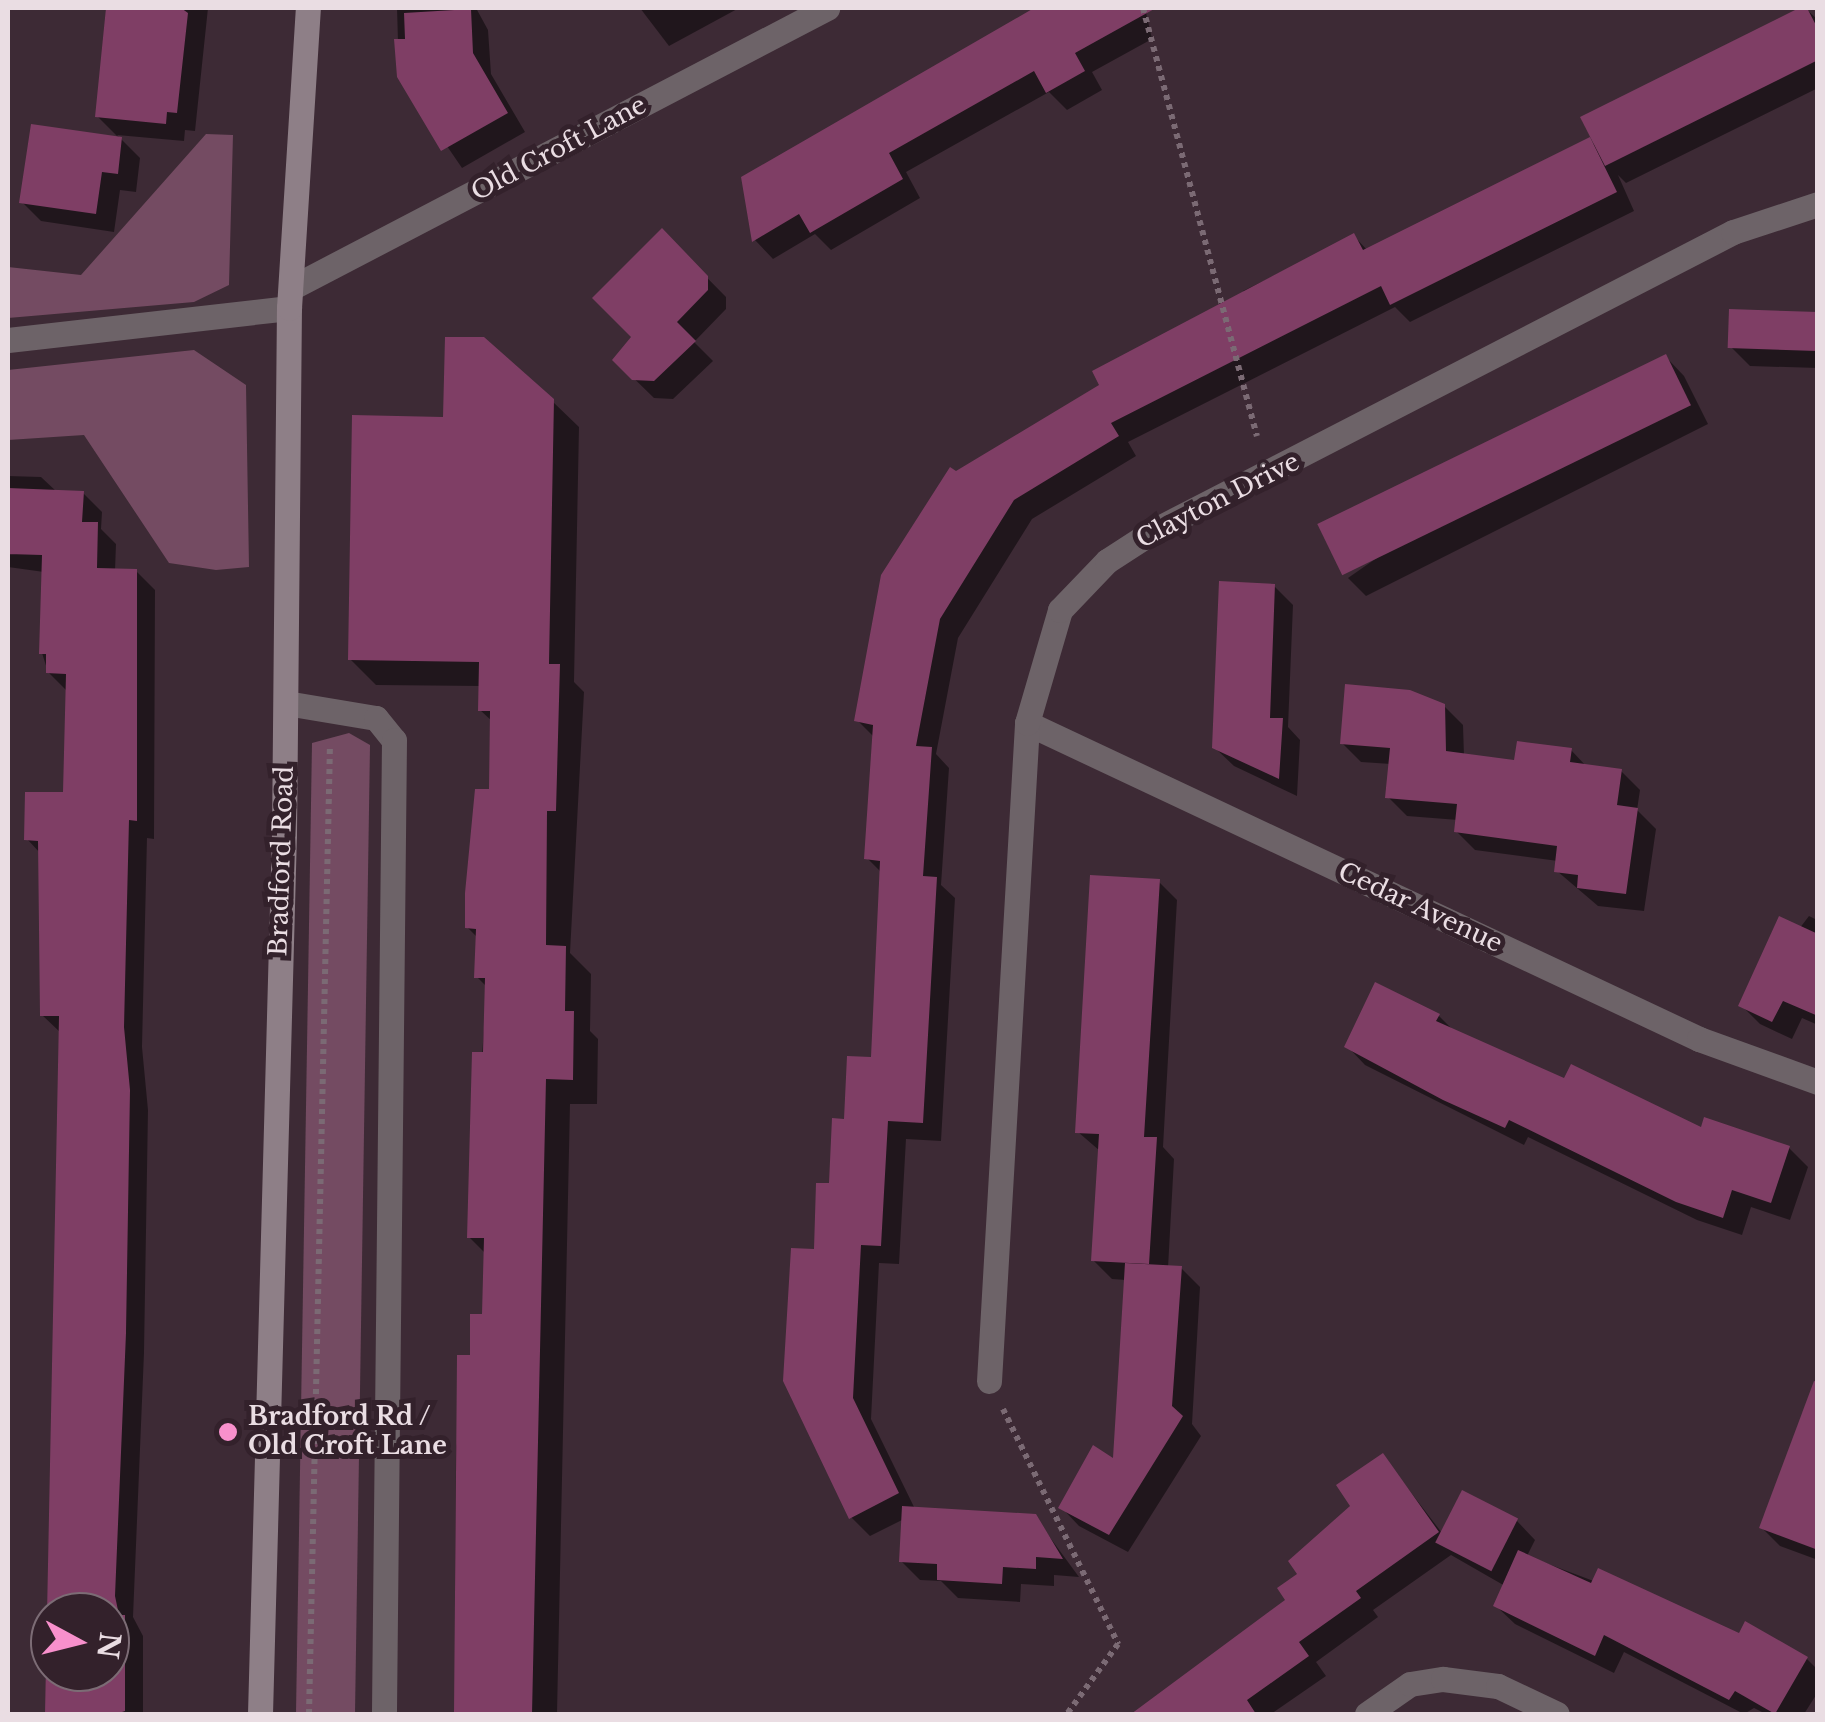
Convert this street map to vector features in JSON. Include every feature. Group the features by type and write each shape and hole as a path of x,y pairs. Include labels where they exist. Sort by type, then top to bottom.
{"main road":[{"name":"Bradford Road","path":"260,1714 286,703 290,298 308,8"}],"street":[{"name":"Old Croft Lane","path":"8,340 290,298 827,8"},
{"name":"Clayton Drive","path":"989,1381 1027,722 1060,610 1107,561 1154,530 1268,476 1733,232 1818,204"},
{"path":"286,703 376,718 394,740 384,1714"},
{"name":"Cedar Avenue","path":"1027,722 1699,1039 1818,1082"},
{"path":"1367,1714 1410,1684 1443,1679 1498,1686 1557,1714"}],"path":[{"path":"1143,8 1268,476"},
{"path":"308,1714 331,710"},
{"path":"989,1381 1118,1644 1067,1714"}],"shaded area":[{"path":"206,134 233,135 229,285 194,302 8,318 8,267 81,275"},
{"path":"194,350 246,385 249,567 216,570 169,563 84,435 8,440 8,370"},
{"path":"349,733 370,745 355,1714 296,1714 312,743"}],"building":[{"path":"106,8 181,8 188,13 177,113 167,112 166,124 95,117"},
{"path":"1034,8 1156,8 1075,53 1085,71 1046,93 1034,71 889,153 903,179 810,233 799,214 752,242 741,177"},
{"path":"1799,8 1807,8 1818,29 1818,60 1605,166 1580,117"},
{"path":"471,9 473,53 508,113 441,151 397,77 394,39 405,39 404,13"},
{"path":"31,124 122,137 118,174 102,172 96,214 19,203"},
{"path":"1590,137 1617,192 1390,305 1381,286 1111,423 1119,436 1014,500 940,619 916,746 932,747 923,876 937,877 923,1123 888,1121 881,1246 861,1245 853,1398 899,1493 849,1519 783,1381 791,1248 814,1249 816,1183 829,1183 832,1118 844,1119 847,1056 871,1057 880,861 864,859 873,725 854,721 881,575 950,467 956,471 1099,385 1092,371 1354,233 1363,250"},
{"path":"662,228 708,276 708,290 677,322 696,341 654,381 632,380 612,360 631,337 592,298"},
{"path":"1729,309 1818,312 1817,351 1728,348"},
{"path":"445,337 484,337 554,399 549,664 560,664 556,811 547,811 546,945 566,946 565,1011 574,1011 573,1080 546,1079 532,1714 454,1714 457,1355 470,1355 470,1314 482,1314 484,1238 467,1238 472,1052 483,1052 485,978 474,978 476,929 465,928 465,893 475,789 489,789 490,711 478,711 479,662 348,660 352,415 443,417"},
{"path":"1666,354 1691,405 1342,575 1317,524"},
{"path":"8,488 84,491 82,522 98,522 97,568 137,569 137,821 129,820 124,1027 130,1090 126,1333 115,1592 47,1592 59,1016 40,1016 38,841 24,840 25,792 63,792 66,674 46,673 46,654 39,654 42,555 8,554"},
{"path":"1219,581 1275,584 1270,718 1283,718 1279,779 1212,748"},
{"path":"1345,684 1410,690 1445,704 1446,751 1514,760 1517,741 1572,748 1570,762 1622,769 1617,805 1638,808 1626,894 1577,888 1578,875 1554,872 1557,846 1454,832 1457,804 1385,798 1390,748 1340,744"},
{"path":"1090,875 1160,879 1144,1137 1157,1137 1149,1264 1091,1261 1099,1134 1075,1133"},
{"path":"1779,916 1818,934 1818,1016 1783,1001 1772,1022 1738,1006"},
{"path":"1375,982 1440,1014 1436,1021 1564,1078 1571,1064 1701,1127 1704,1117 1790,1146 1771,1203 1732,1190 1723,1218 1676,1202 1509,1120 1505,1128 1443,1100 1344,1047"},
{"path":"1125,1263 1182,1266 1172,1406 1183,1416 1109,1535 1058,1508 1093,1445 1113,1458"},
{"path":"1814,1381 1818,1382 1818,1550 1759,1528"},
{"path":"1383,1453 1439,1532 1356,1591 1361,1598 1299,1642 1309,1656 1247,1700 1256,1714 1131,1714 1285,1600 1277,1588 1297,1574 1288,1561 1350,1506 1336,1485"},
{"path":"1462,1490 1518,1519 1491,1571 1435,1543"},
{"path":"902,1506 1036,1514 1063,1559 1036,1557 1036,1569 1003,1567 1002,1584 937,1580 937,1564 899,1562"},
{"path":"1518,1550 1591,1583 1598,1568 1739,1633 1745,1621 1808,1657 1775,1714 1735,1691 1729,1700 1604,1635 1595,1656 1493,1606"},
{"path":"45,1692 125,1692 125,1711 116,1714 45,1714"}],"place":[{"name":"Bradford Rd / Old Croft Lane","path":"228,1432"}]}
